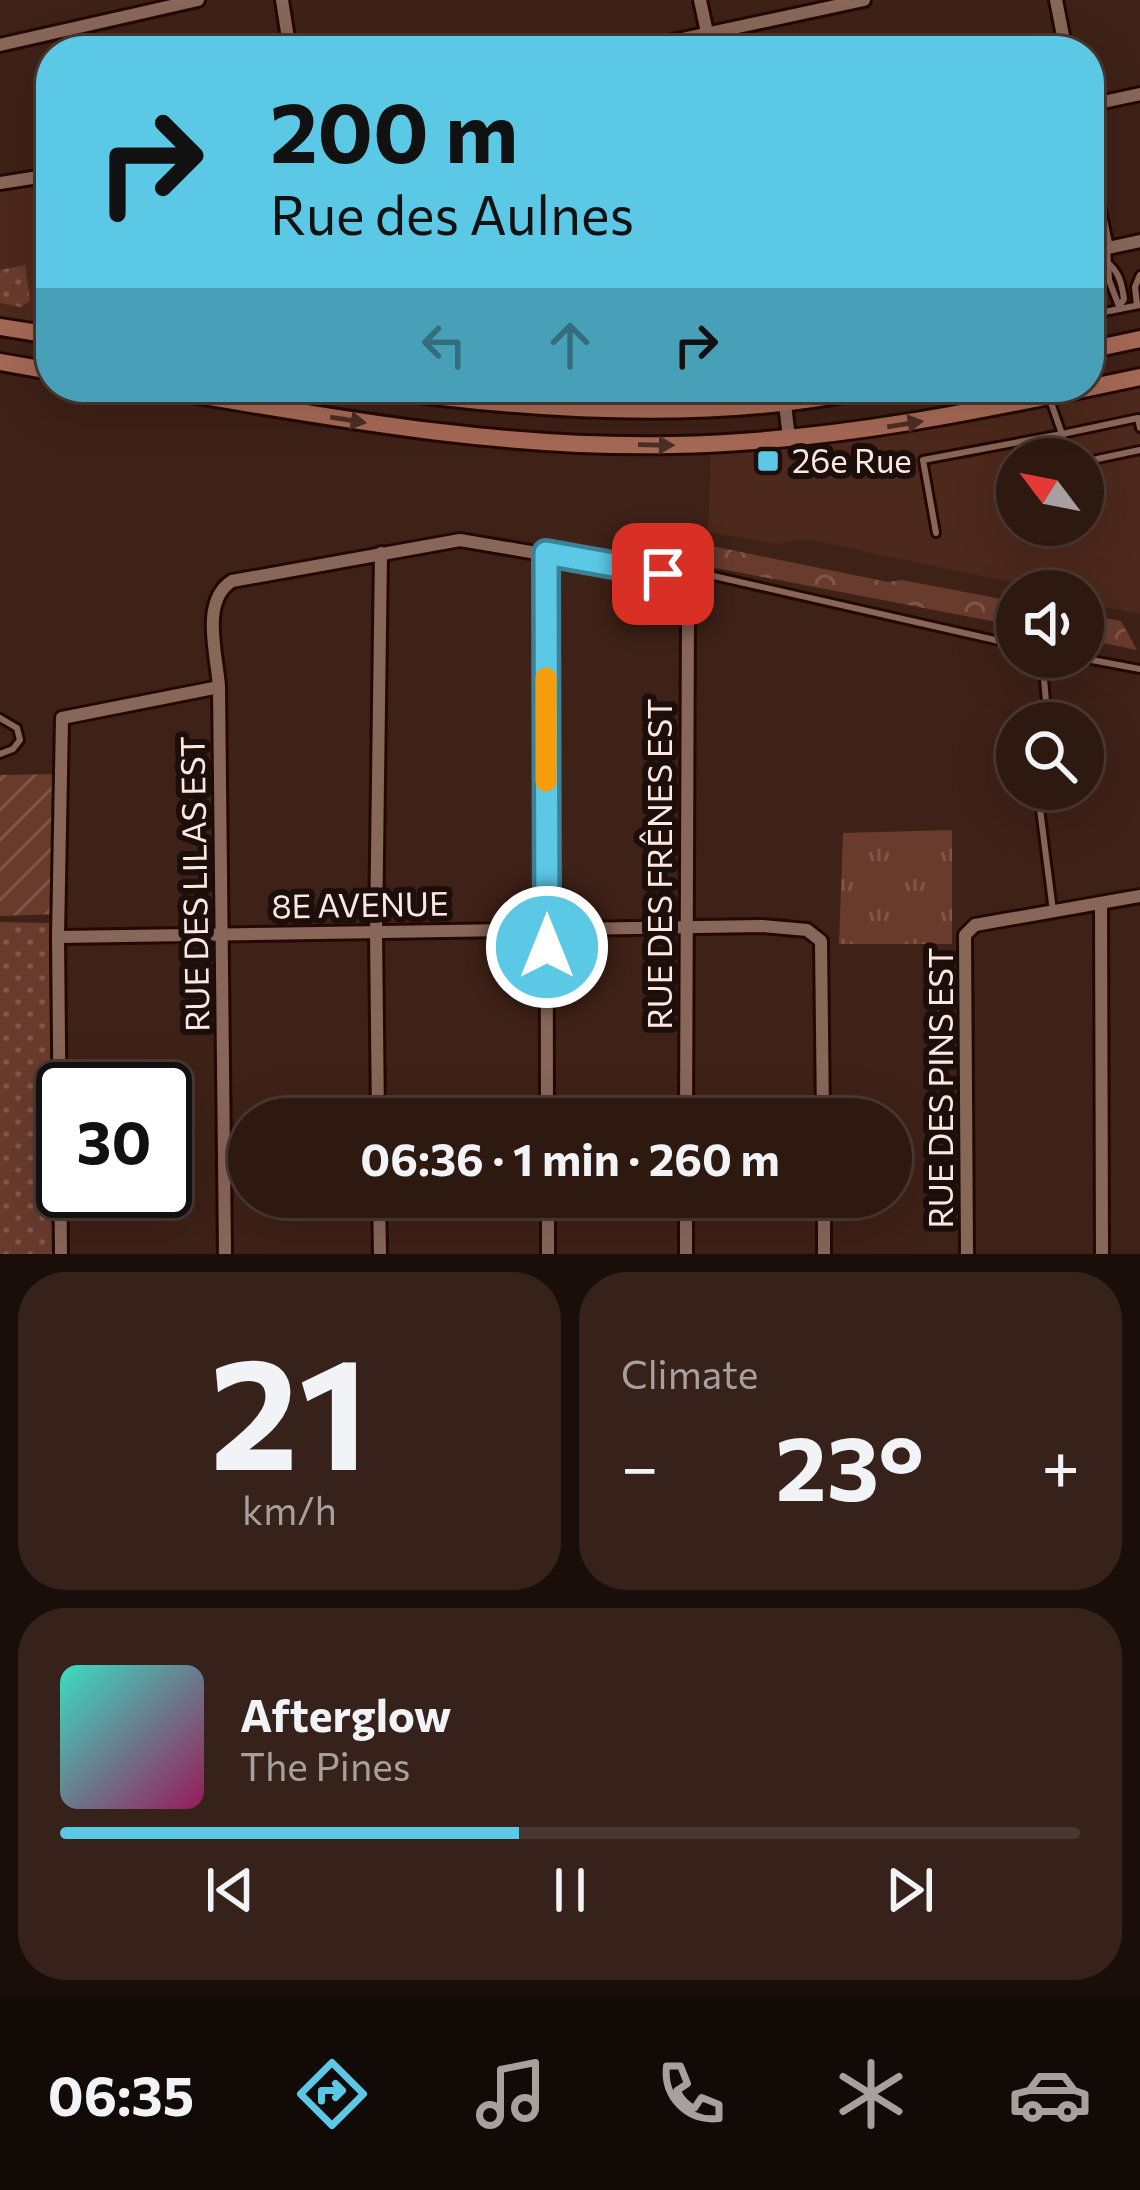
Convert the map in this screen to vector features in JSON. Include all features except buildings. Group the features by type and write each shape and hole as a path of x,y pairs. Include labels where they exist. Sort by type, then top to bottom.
{"main road":[{"path":"0,327 36,332"},
{"path":"1104,347 1140,339"},
{"path":"0,362 36,368"},
{"path":"1104,385 1140,377"},
{"path":"241,402 516,440 668,446 907,424 1019,402"},
{"path":"505,402 542,406 630,402"}],"street":[{"path":"40,36 198,0"},
{"path":"283,0 288,36"},
{"path":"700,0 707,34"},
{"path":"697,36 864,0"},
{"path":"1056,0 1063,36"},
{"path":"0,45 36,37"},
{"path":"1104,102 1140,94"},
{"path":"0,183 36,177"},
{"path":"1104,234 1107,248"},
{"path":"1104,249 1140,242"},
{"path":"785,402 789,438"},
{"path":"378,1098 381,553 460,540 680,581"},
{"name":"RUE DES LILAS EST","path":"225,1254 219,687 212,605 221,588 232,581 381,553"},
{"path":"546,553 547,1098"},
{"name":"RUE DES FRÊNES EST","path":"680,581 688,610 686,1098"},
{"path":"61,1254 62,718 219,687"},
{"path":"1053,911 1140,896"},
{"path":"1101,903 1102,1254"},
{"name":"RUE DES PINS EST","path":"967,1254 965,935 975,926 1053,911"},
{"name":"8E AVENUE","path":"58,937 762,926 807,930 821,941 823,1098"},
{"path":"379,1218 380,1254"},
{"path":"548,1218 548,1254"},
{"path":"686,1218 686,1254"},
{"path":"824,1218 824,1254"}],"lane":[{"path":"1107,248 1111,286 1120,307"},
{"path":"1104,312 1139,305 1135,287 1140,275"},
{"path":"1051,402 1063,438"},
{"path":"936,532 923,460 1138,418 1140,428"},
{"path":"1104,458 1140,450"},
{"path":"680,581 709,575 996,640"},
{"path":"1104,662 1140,669"},
{"path":"0,718 17,728 20,740 0,754"},
{"path":"1040,810 1053,911"}],"shaded area":[{"path":"36,177 36,333 0,327 0,183"},
{"path":"1140,377 1140,614 1104,607 1104,570 996,570 996,579 806,539 777,544 708,532 711,444 805,437 1000,402 1104,402 1104,383"}],"green space":[{"path":"25,265 30,301 21,307 0,303 0,270"},
{"path":"687,541 888,582 902,580 996,598 996,622 690,563"},
{"path":"1104,618 1121,621 1137,650 1104,643"},
{"path":"61,774 58,914 0,916 0,775"},
{"path":"952,830 952,944 839,944 843,833"},
{"path":"0,922 49,923 50,1062 36,1062 36,1218 52,1218 52,1254 0,1254"}],"slow traffic":[{"path":"546,678 546,781"}],"place":[{"name":"26e Rue","path":"768,461"}],"route":[{"path":"547,947 546,553 663,574"}]}
